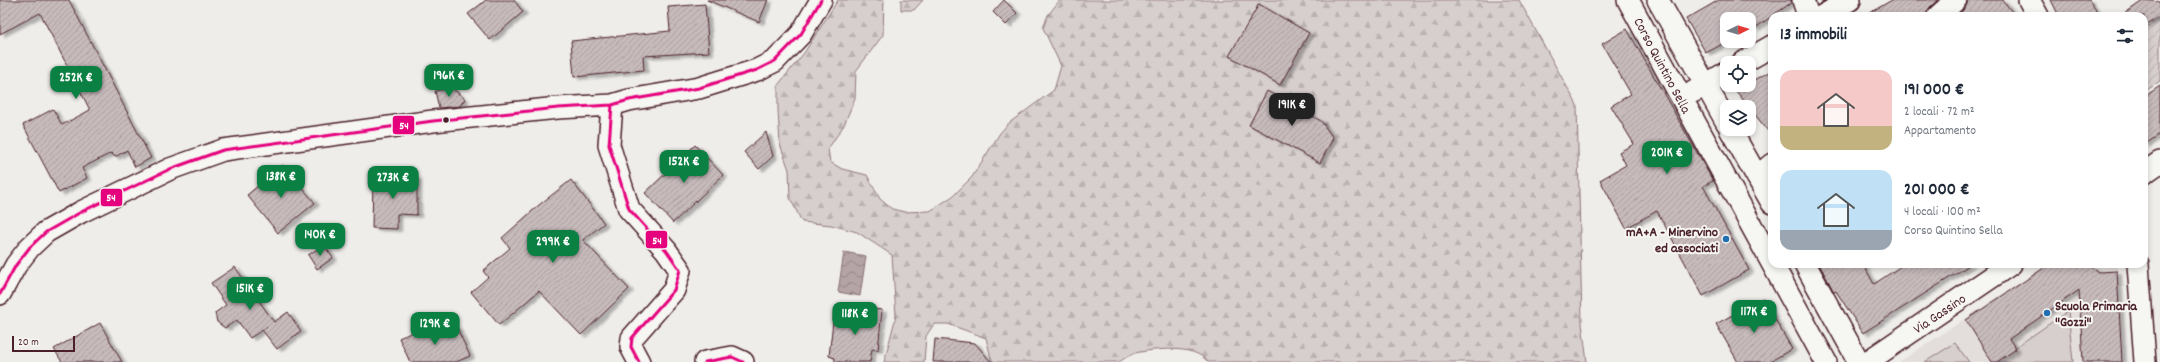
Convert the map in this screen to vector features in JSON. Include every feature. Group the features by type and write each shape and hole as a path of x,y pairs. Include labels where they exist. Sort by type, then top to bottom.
{"street":[{"path":"0,294 16,265 30,247 46,232 81,212 165,171 224,150 433,121 558,108 612,105 728,80 774,61 801,34 821,0"},
{"name":"Corso Quintino Sella","path":"1628,0 1681,100 1768,257"},
{"name":"Corso Quintino Sella","path":"1658,0 1720,111"},
{"path":"1803,0 1807,12"},
{"path":"1829,12 1850,0"},
{"path":"1942,12 1956,0"},
{"path":"2029,0 2036,12"},
{"path":"1754,56 1768,48"},
{"path":"1681,100 1720,76"},
{"path":"612,105 609,145 629,209 666,250 680,270 674,290 632,338 631,347 639,362"},
{"path":"1736,136 1765,170 1768,184"},
{"path":"2148,170 2160,162"},
{"name":"Corso Quintino Sella","path":"1774,268 1826,362"},
{"path":"1807,268 1859,362"},
{"name":"Via Gassino","path":"1867,362 2005,268"},
{"path":"2138,268 2145,362"},
{"path":"705,362 732,357 743,362"}],"shaded area":[{"name":"Scuola Primaria \"Gozzi\"","path":"2042,268 2117,268 2122,362 1899,362"}],"green space":[{"path":"838,0 884,0 883,35 856,71 855,98 844,125 828,149 830,162 842,169 867,175 880,199 892,209 905,212 930,211 953,196 972,177 1000,133 1009,123 1054,90 1061,66 1043,28 1048,15 1060,0 1519,0 1577,105 1582,323 1587,362 1208,362 1202,356 1194,352 1163,349 1135,353 1119,362 992,362 986,338 948,324 934,324 926,336 924,362 884,362 896,316 892,255 857,232 831,225 802,222 790,198 789,170 780,144 778,85 804,53"},
{"path":"901,0 923,0 914,10 901,10"},
{"path":"2160,18 2160,81 2148,89 2148,26"},
{"path":"2068,311 2073,362 1994,362"},
{"path":"1955,343 1969,362 1925,362"}],"water":[{"path":"844,252 866,256 860,296 838,292"}],"building":[{"path":"0,0 69,0 151,158 135,167 127,150 115,157 111,153 82,168 87,178 59,193 23,125 53,109 62,125 90,110 40,13 0,34"},
{"path":"486,0 514,0 523,12 490,40 468,14"},
{"path":"707,0 768,0 759,22"},
{"path":"1004,0 1017,13 1006,25 993,12"},
{"path":"1719,0 1791,0 1791,3 1778,12 1768,12 1768,19 1756,27 1756,12 1720,12 1720,45 1706,53 1686,19"},
{"path":"1892,0 1938,0 1930,7 1928,12 1871,12"},
{"path":"1969,0 2003,0 2012,12 1961,12"},
{"path":"2051,0 2089,0 2097,12 2057,12"},
{"path":"2144,0 2160,2 2160,16 2148,24 2148,12 2127,12"},
{"path":"705,4 709,52 643,56 644,70 574,77 571,41 670,31 668,7"},
{"path":"1259,4 1309,33 1280,85 1229,56"},
{"path":"1627,29 1713,181 1703,186 1749,270 1703,296 1657,211 1626,228 1600,180 1626,165 1619,152 1634,144 1611,106 1631,94 1602,44"},
{"path":"1768,72 1768,131 1756,116 1756,100 1743,100 1737,92 1756,92 1756,79"},
{"path":"2160,86 2160,134 2148,142 2148,94"},
{"path":"452,88 465,99 460,106 439,108 435,91"},
{"path":"1267,91 1321,121 1333,138 1320,163 1249,125"},
{"path":"766,132 773,156 759,169 744,152"},
{"path":"695,145 723,175 673,223 645,193"},
{"path":"283,165 315,203 278,233 247,195"},
{"path":"373,176 417,177 417,215 397,214 397,229 372,228"},
{"path":"571,180 604,223 583,240 629,289 581,335 539,291 499,325 471,292 488,277 483,271 510,248 502,238 539,205"},
{"path":"324,245 333,258 317,269 308,255"},
{"path":"235,267 274,322 288,312 301,331 277,349 262,330 250,338 237,320 225,328 217,322 215,313 226,305 211,283"},
{"path":"1821,268 1865,268 1874,284 1898,268 1965,268 1863,333 1836,291 1834,292"},
{"path":"2044,268 2092,268 2098,272 2117,271 2122,362 2083,362 2079,290 2009,339 2016,349 1997,362 1992,362 1966,320"},
{"path":"1763,298 1792,349 1769,362 1738,362 1716,324"},
{"path":"866,308 882,310 878,350 872,349 870,362 835,362 835,358 829,356 834,313 865,316"},
{"path":"100,323 122,362 62,362 54,349"},
{"path":"429,325 434,336 456,326 470,356 456,362 410,362 399,338"},
{"path":"935,339 975,343 991,362 933,362"}],"transit line":[{"name":"54","path":"0,294 16,265 30,247 46,232 81,212 170,169 223,150 433,121 558,108 612,105 629,100 699,88 757,70 775,61 801,34 821,0"},
{"name":"54","path":"612,105 609,145 629,209 666,250 680,270 674,290 632,338 631,347 639,362"},
{"name":"54","path":"705,362 732,357 743,362"}],"place":[{"name":"mA+A - Minervino ed associati","path":"1726,239"},
{"name":"Scuola Primaria \"Gozzi\"","path":"2047,313"}]}
